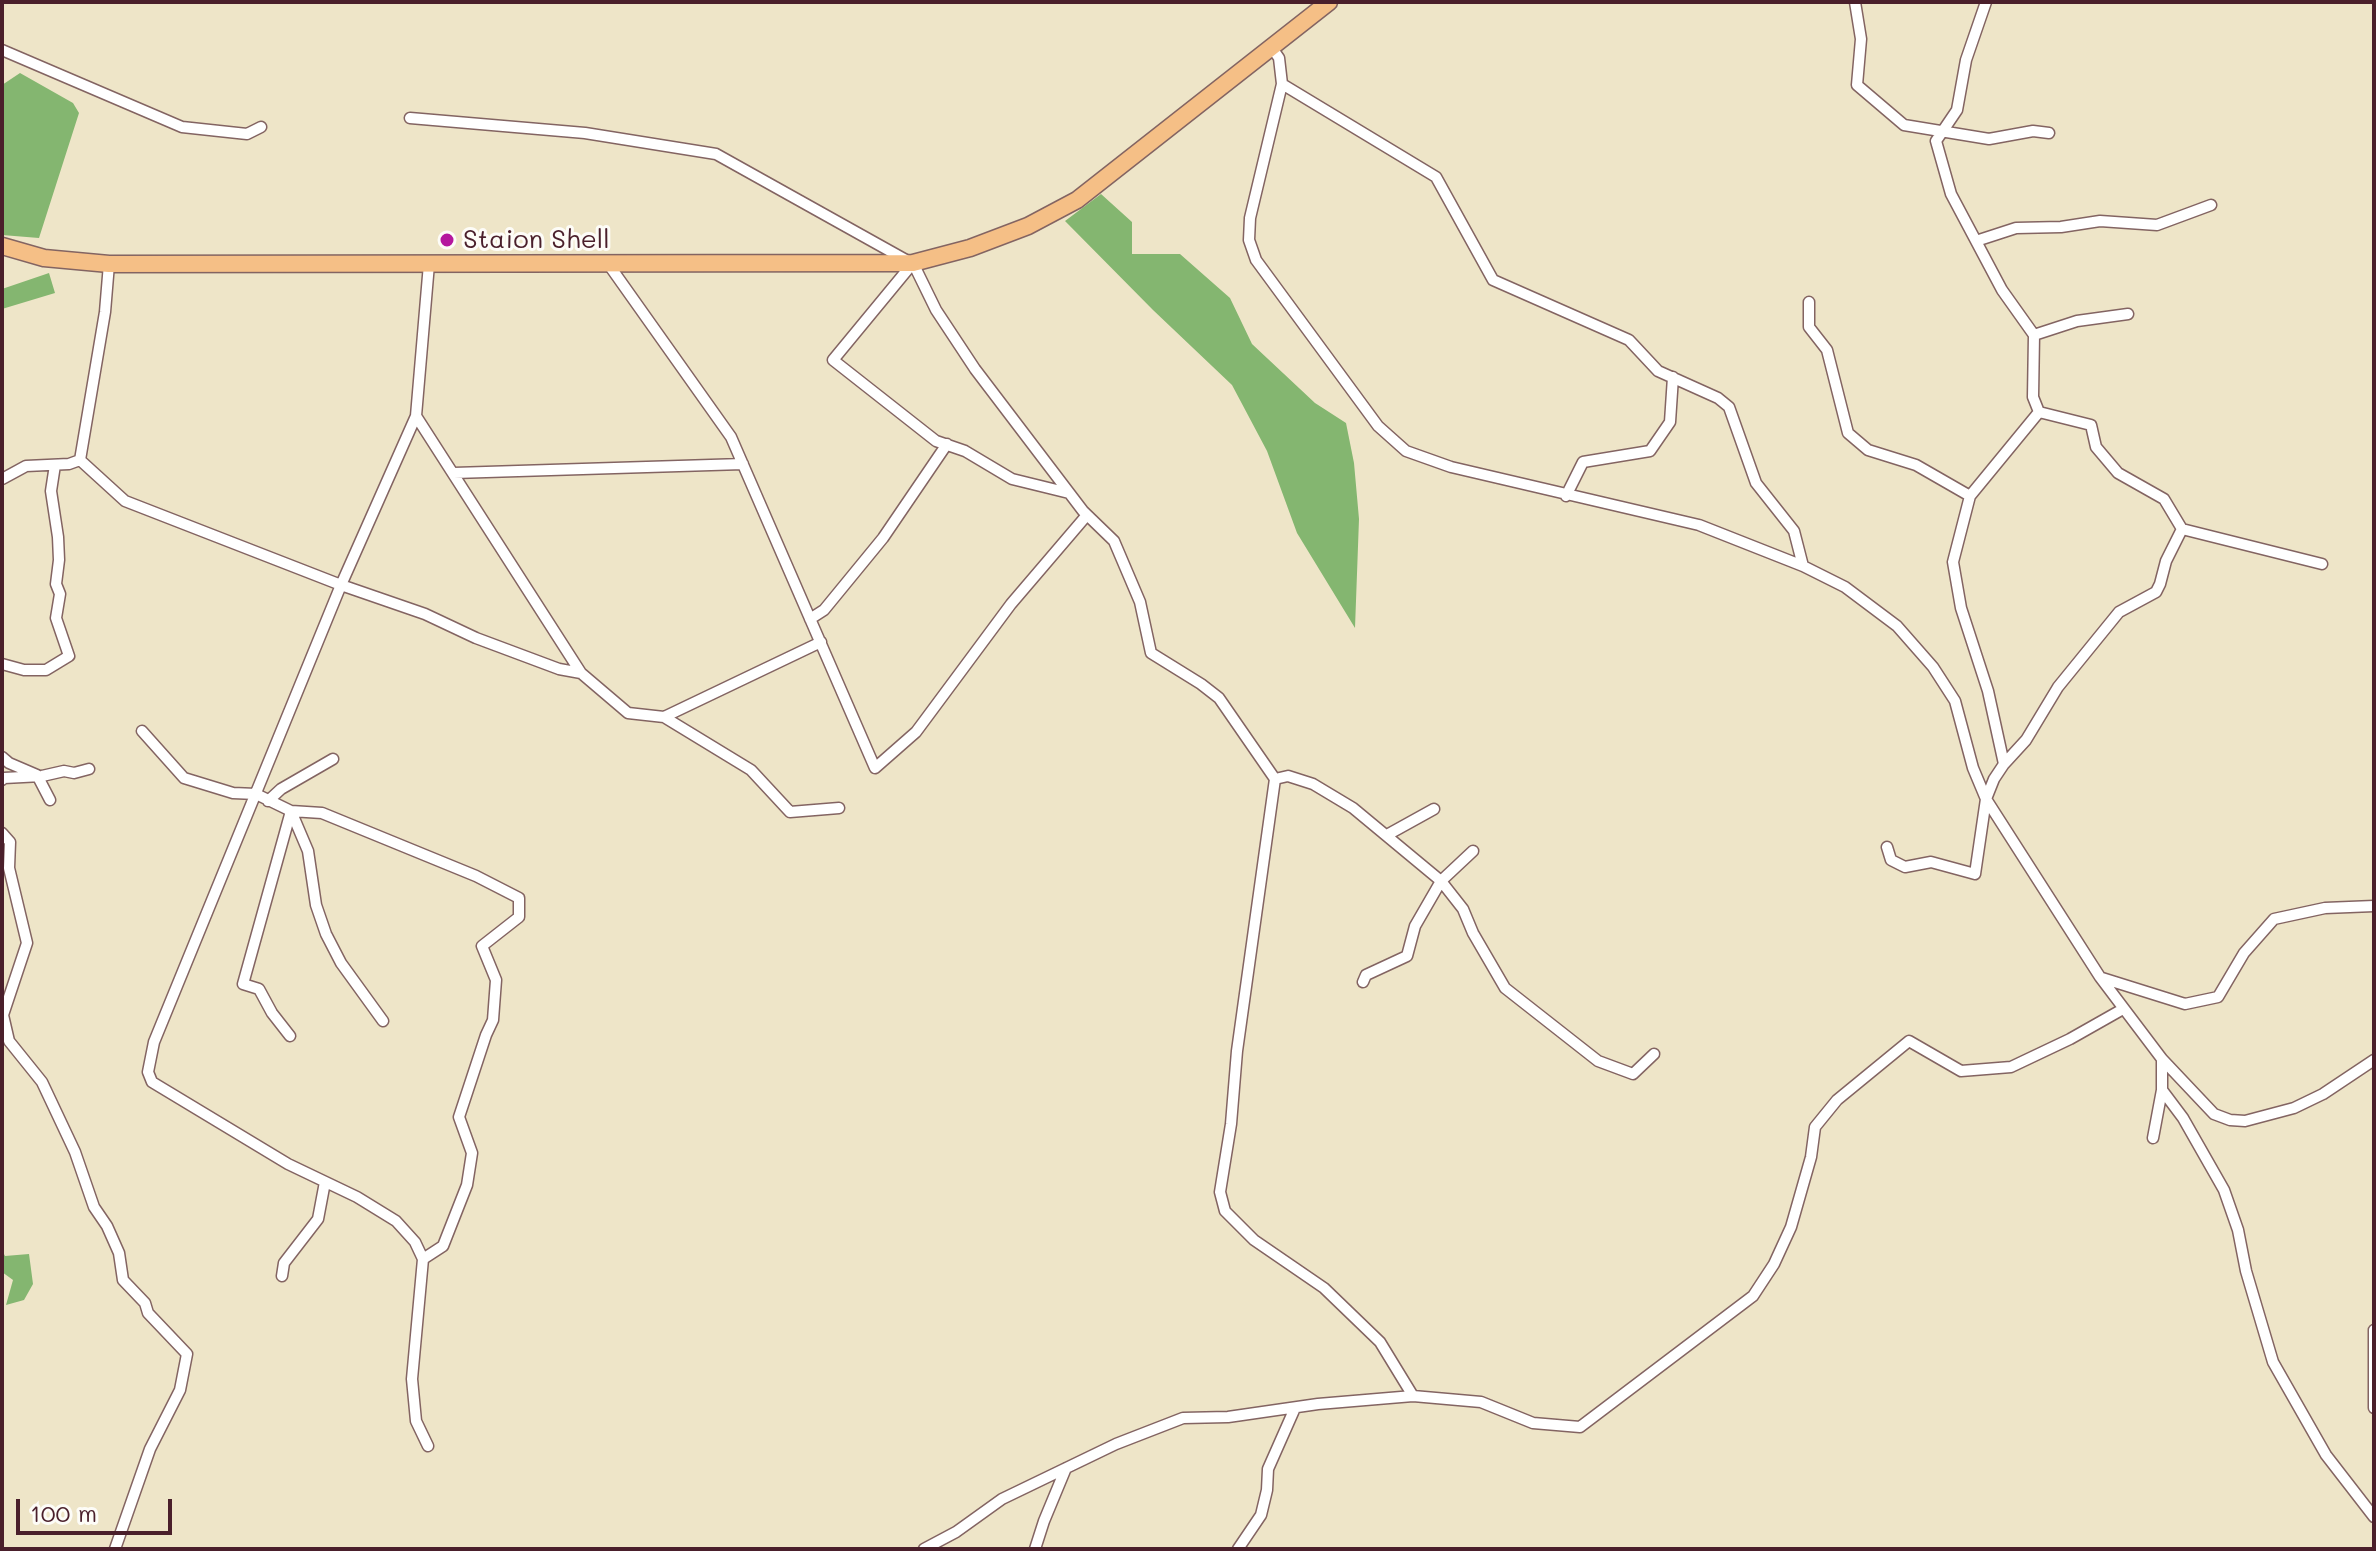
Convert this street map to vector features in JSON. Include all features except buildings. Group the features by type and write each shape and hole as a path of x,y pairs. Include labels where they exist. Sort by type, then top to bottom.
{"highway":[{"path":"2,246 44,258 109,264 913,263 970,248 1028,226 1077,200 1329,2"}],"street":[{"path":"1855,2 1861,39 1857,85 1904,125 1989,139 2033,131 2049,133"},
{"path":"1986,2 1966,60 1957,110 1936,141 1951,194 2002,290 2034,335 2033,397 2039,412"},
{"path":"1272,48 1279,58 1282,84 1250,218 1249,240 1256,260 1378,426 1406,451 1451,467 1699,525 1803,566 1845,587 1897,626 1933,667 1955,701 1973,768 1986,799 2100,977 2162,1059 2214,1114 2245,1121 2294,1108 2323,1094 2374,1060"},
{"path":"2,50 182,127 247,134 261,127"},
{"path":"1282,84 1436,177 1493,280 1629,340 1658,371 1718,398 1729,407 1756,483 1794,531 1803,566"},
{"path":"410,118 585,133 716,154 913,263 936,310 975,369 1069,493 1114,541 1140,602 1151,653 1219,698 1275,779 1220,1192 1225,1211 1254,1240 1324,1288 1380,1342 1413,1396"},
{"path":"1976,241 2016,228 2061,227 2100,221 2157,225 2211,205"},
{"path":"913,263 833,360 936,441 965,451 1012,479 1069,493"},
{"path":"80,460 105,312 109,264"},
{"path":"428,1446 416,1421 412,1379 423,1259 415,1242 396,1221 357,1197 288,1164 152,1082 148,1072 154,1042 341,585 416,416 429,264"},
{"path":"609,265 731,437 875,768 916,732 1011,604 1087,515"},
{"path":"1809,302 1809,327 1827,350 1848,433 1868,450 1916,465 1970,496"},
{"path":"2034,335 2077,321 2128,314"},
{"path":"1566,496 1583,462 1650,451 1670,422 1673,377"},
{"path":"2004,764 1988,691 1961,608 1953,562 1970,496 2039,412"},
{"path":"2039,412 2091,425 2096,447 2111,465 2118,473 2164,499 2182,529 2322,564"},
{"path":"416,416 581,673 628,713 664,717 751,770 790,812 839,808"},
{"path":"810,619 824,610 883,538 947,444"},
{"path":"2,479 26,466 80,460"},
{"path":"80,460 125,501 341,585 425,614 476,638 559,669 581,673"},
{"path":"454,473 743,464"},
{"path":"2,665 24,670 46,670 69,656 56,618 60,594 56,584 59,560 51,491 55,465"},
{"path":"1887,847 1891,860 1905,867 1931,862 1975,874 1986,799 1994,779 2026,740 2058,687 2119,612 2156,592 2166,561 2182,529"},
{"path":"664,717 821,642"},
{"path":"142,731 184,778 233,793 256,794 291,811 322,813 476,876 519,898 519,917 482,946 496,980 493,1020 459,1117 472,1153 467,1185 443,1246 423,1259"},
{"path":"2,757 37,775 50,800"},
{"path":"268,801 281,789 333,759"},
{"path":"2,780 89,769"},
{"path":"1275,779 1288,776 1313,784 1353,808 1441,881 1463,909 1473,933 1505,988 1598,1061 1633,1074 1654,1054"},
{"path":"1387,835 1434,809"},
{"path":"291,811 308,851 316,905 326,934 341,963 383,1021"},
{"path":"290,1036 259,989 243,984 291,811"},
{"path":"2,833 10,842 9,868 27,943 3,1015 9,1041 42,1082 75,1152 94,1207 119,1253 123,1280 145,1303 148,1313 187,1354 180,1390 150,1449 115,1549"},
{"path":"1363,982 1366,975 1407,956 1415,926 1441,881 1473,851"},
{"path":"2100,977 2185,1004 2218,997 2244,953 2274,919 2325,908 2374,906"},
{"path":"924,1549 956,1532 1002,1499 1183,1418 1228,1417 1413,1396 1481,1402 1533,1423 1580,1427 1753,1296 1774,1264 1791,1227 1811,1157 1815,1127 1837,1100 1909,1041 1961,1071 2011,1067 2123,1009"},
{"path":"2153,1138 2162,1090 2162,1059"},
{"path":"2162,1090 2183,1118 2224,1190 2238,1230 2246,1271 2273,1362 2326,1455 2374,1517"},
{"path":"282,1276 284,1263 318,1219 325,1182"},
{"path":"2374,1330 2374,1408"},
{"path":"1238,1549 1261,1515 1268,1469 1295,1408"},
{"path":"1035,1549 1066,1468"}],"green space":[{"path":"20,73 73,103 79,113 39,238 2,235 2,85"},
{"path":"1101,194 1132,222 1132,254 1180,254 1230,298 1252,344 1315,403 1346,423 1354,463 1359,519 1355,628 1297,533 1267,451 1232,385 1065,221"},
{"path":"49,273 55,293 2,309 2,289"},
{"path":"2,1250 5,1256 29,1254 33,1284 24,1300 6,1305 13,1280 2,1272"}],"place":[{"name":"Staion Shell","path":"447,240"}]}
